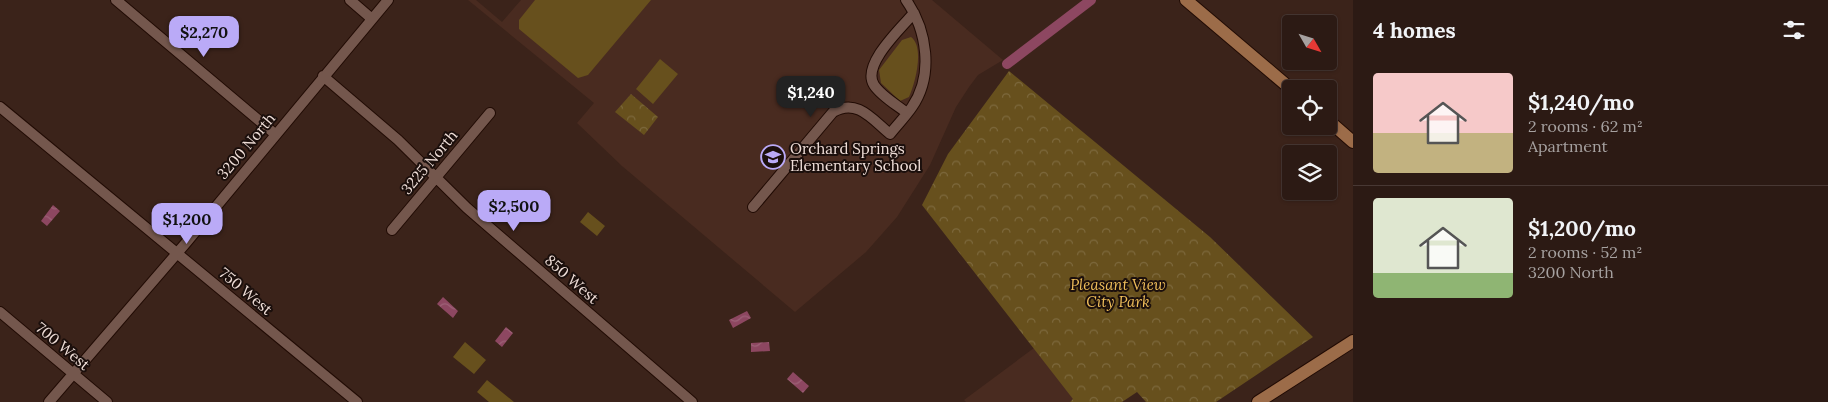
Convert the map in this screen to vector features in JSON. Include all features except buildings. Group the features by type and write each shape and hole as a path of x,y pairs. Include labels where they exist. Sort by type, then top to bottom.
{"street":[{"path":"116,0 275,134"},
{"path":"350,0 372,19"},
{"name":"3200 North","path":"49,402 177,253 388,0"},
{"path":"754,207 828,118 840,108 847,106 856,107 890,134 907,113 922,87 925,66 924,45 920,25 906,0"},
{"path":"1186,0 1282,81"},
{"path":"907,113 874,87 870,72 879,55 914,13"},
{"name":"850 West","path":"324,76 398,140 467,208 692,402"},
{"name":"750 West","path":"0,107 357,402"},
{"name":"3225 North","path":"392,230 490,113"},
{"path":"1337,128 1353,142"},
{"name":"700 West","path":"0,312 107,402"},
{"path":"1258,402 1353,341"}],"shaded area":[{"name":"Orchard Springs Elementary School","path":"468,0 476,0 502,22 521,0 932,0 1003,60 978,75 969,87 956,107 930,165 897,217 866,252 795,312 622,166 577,123 594,103"},
{"path":"1034,348 1074,399 1070,402 966,402 964,400"}],"green space":[{"path":"535,0 651,0 588,75 578,78 519,29 519,20"},
{"path":"911,37 917,49 918,66 909,97 900,101 881,83 879,70 902,40"},
{"path":"660,59 678,74 653,104 636,89"},
{"name":"Pleasant View City Park","path":"1009,71 1210,237 1313,337 1216,402 1146,402 1137,392 1122,402 1070,402 1073,399 922,205 948,154"},
{"path":"631,94 658,117 644,135 615,112"},
{"path":"588,212 605,226 597,236 580,222"},
{"path":"465,342 486,360 474,374 453,357"},
{"path":"487,380 514,402 489,402 477,392"}],"water":[{"path":"53,205 60,211 47,226 41,221"},
{"path":"443,297 458,311 453,318 437,304"},
{"path":"747,311 751,318 733,328 729,320"},
{"path":"506,327 513,333 502,347 495,341"},
{"path":"769,342 770,351 751,352 751,343"},
{"path":"793,372 809,386 803,393 787,379"}],"waterway":[{"path":"1007,64 1091,0"}],"place":[{"name":"Orchard Springs Elementary School","path":"773,157"}]}
